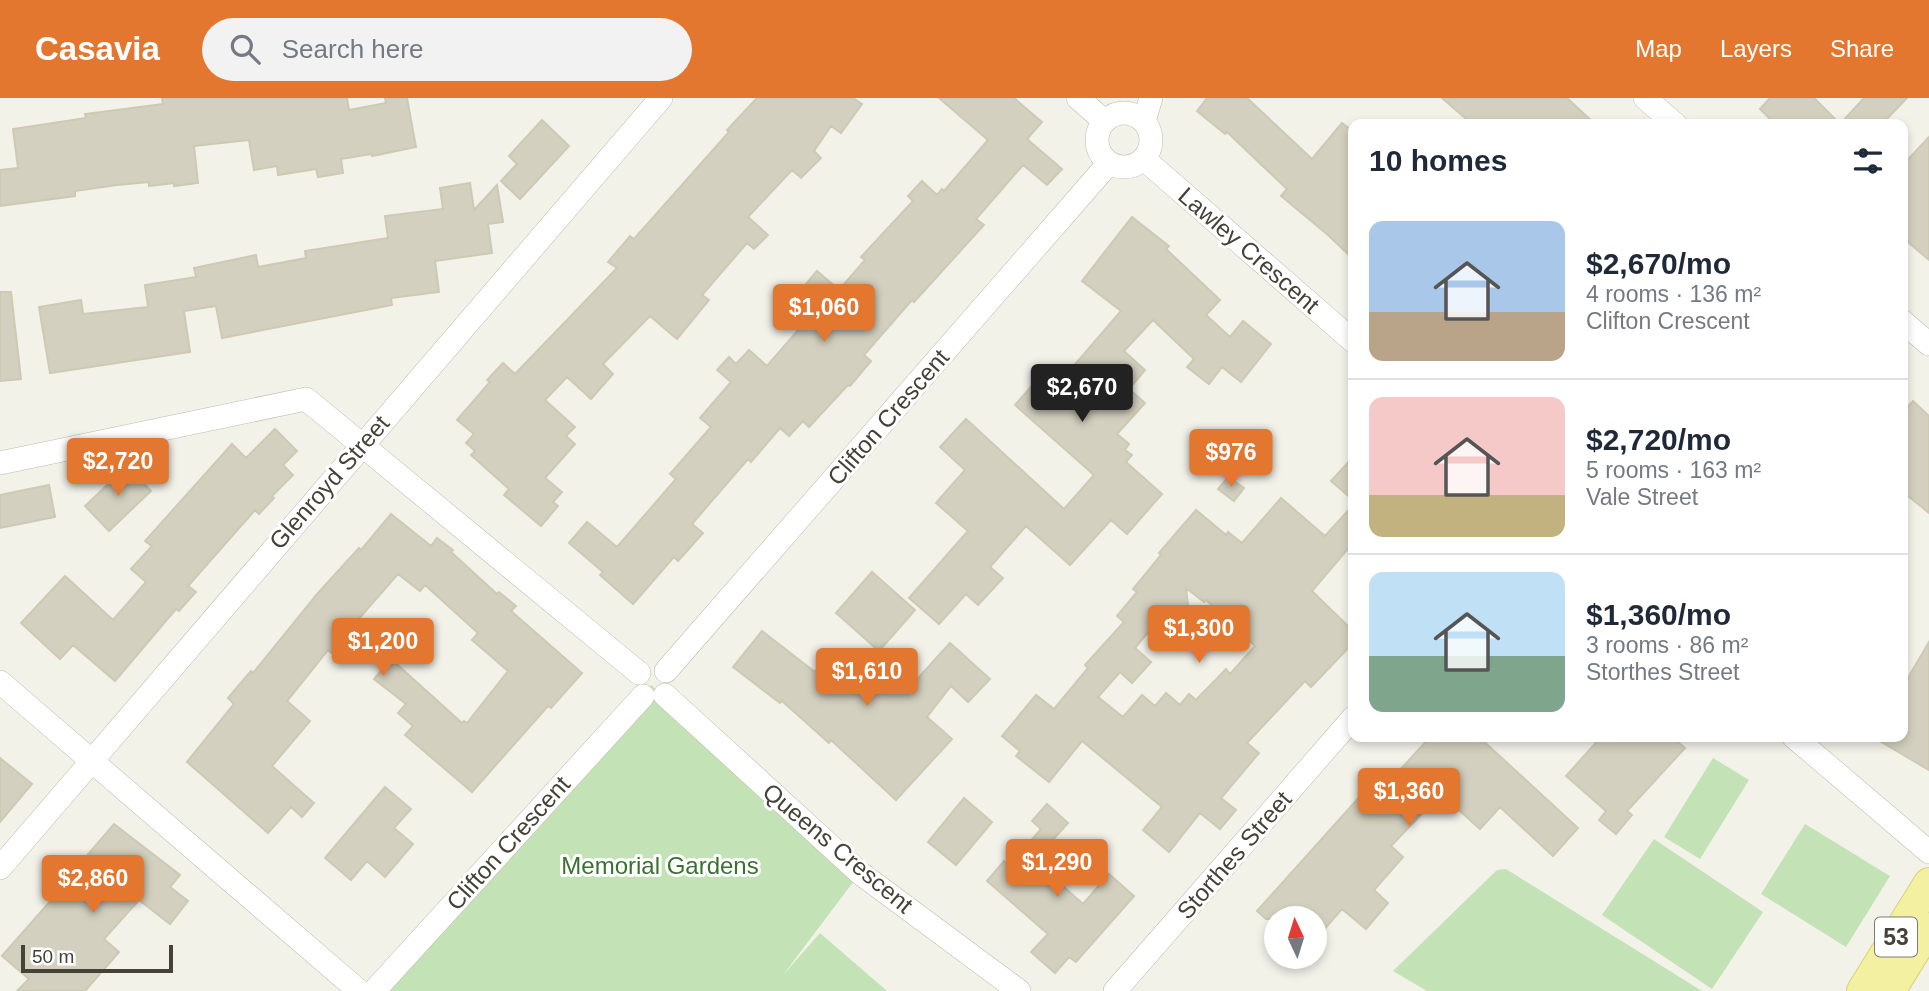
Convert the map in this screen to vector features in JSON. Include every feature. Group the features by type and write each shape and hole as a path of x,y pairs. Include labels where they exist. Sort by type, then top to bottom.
{"main road":[{"name":"53","path":"1862,991 1929,883"},
{"name":"53","path":"1890,991 1929,928"}],"street":[{"name":"Glenroyd Street","path":"0,868 661,98"},
{"path":"1078,98 1104,121"},
{"path":"1143,121 1151,98"},
{"path":"1645,98 1669,119"},
{"path":"1124,113 1143,121 1150,130 1152,140 1144,159 1127,168 1109,163 1097,148 1096,139 1104,121 1113,115 1124,113"},
{"name":"Lawley Crescent","path":"1144,159 1348,337"},
{"name":"Clifton Crescent","path":"373,991 649,688 670,680 666,671 1109,163"},
{"path":"1908,326 1929,344"},
{"name":"Queens Crescent","path":"0,463 306,400 649,688 860,873 1019,991"},
{"path":"0,682 359,991"},
{"name":"Storthes Street","path":"1115,991 1348,724"},
{"path":"1800,742 1929,852"}],"green space":[{"name":"Memorial Gardens","path":"651,685 860,873 783,975 820,933 887,991 382,991 376,988"},
{"path":"1713,758 1749,780 1700,859 1664,837"},
{"path":"1805,824 1890,876 1846,947 1761,894"},
{"path":"1654,839 1763,912 1712,989 1602,915"},
{"path":"1506,869 1702,991 1427,991 1393,971 1497,870"}],"building":[{"path":"162,98 347,98 349,110 386,103 385,98 407,98 416,147 341,159 343,173 318,177 316,169 278,175 277,166 254,170 249,140 194,146 198,183 174,186 174,183 149,186 149,182 117,185 75,191 75,196 0,206 0,170 18,168 13,129 86,118 85,114 163,104"},
{"path":"757,98 853,98 862,104 841,133 831,126 814,151 821,158 801,178 792,170 748,217 768,235 754,249 747,243 702,295 709,300 677,339 650,316 603,364 613,374 591,399 567,377 545,400 575,427 566,436 575,444 545,478 562,492 553,502 558,506 541,526 504,495 509,489 471,455 475,451 466,443 474,434 457,420 503,363 515,374 617,268 608,262 630,236 634,239"},
{"path":"939,98 1014,98 1042,122 1027,139 1062,169 1047,185 1023,165 976,219 984,225 864,355 871,361 850,386 848,385 809,427 803,421 789,436 780,428 751,462 748,459 692,524 703,533 678,561 674,557 633,604 600,575 603,572 569,543 587,522 617,547 676,479 670,474 711,427 700,418 731,382 717,370 729,357 736,364 749,350 767,366 819,306 801,290 817,271 839,290 865,260 861,257 913,201 908,196 922,181 937,195 942,189 944,191 988,140"},
{"path":"1207,98 1247,98 1312,159 1342,123 1348,128 1348,254 1281,196 1287,189 1227,132 1225,134 1197,111"},
{"path":"1442,98 1567,98 1590,119 1466,119"},
{"path":"1770,98 1814,98 1835,119 1770,119 1760,109"},
{"path":"1864,98 1907,98 1887,119 1845,119"},
{"path":"542,120 569,146 520,199 501,181 517,164 509,156"},
{"path":"1929,137 1929,260 1908,242 1908,160"},
{"path":"470,183 474,210 497,185 503,222 488,224 492,253 435,261 439,292 391,298 392,305 222,338 216,306 184,311 190,352 50,373 39,307 81,300 83,314 148,307 145,285 196,277 194,268 256,255 258,267 306,258 305,251 388,238 385,216 443,209 440,188"},
{"path":"1132,217 1169,246 1166,249 1220,300 1206,315 1230,337 1243,321 1271,344 1241,382 1222,367 1209,384 1187,367 1194,359 1153,320 1124,351 1145,370 1129,389 1145,403 1117,434 1129,444 1125,450 1132,455 1126,462 1162,494 1127,534 1111,520 1070,565 1026,526 990,567 1003,578 978,605 966,594 939,624 909,598 968,531 936,503 965,470 940,447 966,419 1064,509 1094,475 1015,405 1045,371 1059,383 1121,311 1082,281"},
{"path":"0,292 11,292 21,379 0,381"},
{"path":"1913,401 1929,416 1929,513 1908,496 1908,406"},
{"path":"275,429 297,451 283,465 293,475 259,514 255,510 188,586 196,592 179,611 176,609 115,681 73,645 60,659 21,623 65,576 113,620 146,582 131,569 152,546 145,541 232,444 246,458"},
{"path":"1348,462 1348,496 1331,481"},
{"path":"127,466 151,491 109,531 85,506"},
{"path":"1228,477 1244,488 1234,501 1218,489"},
{"path":"49,485 55,517 0,528 0,495"},
{"path":"1281,498 1325,536 1348,511 1348,549 1312,591 1348,626 1348,648 1311,687 1305,681 1247,743 1259,753 1221,798 1236,810 1220,829 1200,813 1169,852 1143,830 1162,807 1082,741 1049,782 1016,756 1020,751 1002,736 1036,695 1054,709 1088,668 1085,665 1124,622 1117,616 1137,592 1133,589 1161,555 1159,553 1196,510 1226,535 1228,532 1242,543","holes":["1186,588 1204,602 1206,600 1255,646 1230,674 1226,669 1196,700 1189,694 1180,705 1166,693 1155,706 1142,695 1123,717 1098,697 1120,672 1132,683 1151,662 1135,648 1150,630 1190,625"]},
{"path":"391,514 431,546 437,538 453,550 451,552 497,594 499,592 516,606 511,611 582,673 551,708 548,706 472,792 405,735 413,726 398,713 406,704 374,679 391,659 462,723 467,723 508,671 472,640 478,633 425,585 420,591 398,574 355,623 366,632 342,661 328,650 287,701 310,721 272,766 314,803 302,817 291,807 268,833 187,762 234,704 228,698 251,671 253,673 318,593 359,548 361,550"},
{"path":"872,572 915,610 879,651 836,613"},
{"path":"762,631 815,672 825,660 869,697 891,670 911,686 950,643 990,679 968,702 951,686 927,717 952,739 896,800 831,740 829,743 782,701 780,703 733,667"},
{"path":"1929,642 1929,770 1881,742 1908,742 1908,678"},
{"path":"1425,742 1484,742 1578,828 1553,856 1500,807 1480,829 1450,802 1441,812 1432,803 1391,846 1403,857 1374,890 1388,903 1366,929 1342,909 1327,926 1327,906 1264,906 1264,917 1257,911 1381,773 1390,781"},
{"path":"1597,742 1678,742 1685,748 1627,811 1632,815 1616,834 1599,820 1606,811 1566,776"},
{"path":"0,758 32,784 0,822"},
{"path":"385,787 411,809 394,828 413,844 385,877 367,861 351,880 325,858"},
{"path":"964,798 992,822 956,865 928,842"},
{"path":"1047,804 1068,823 1038,856 1043,860 1039,865 1083,904 1109,874 1134,896 1076,962 1069,957 1055,973 1031,952 1048,934 987,881 1004,861 1009,866 1041,829 1032,821"},
{"path":"114,824 180,875 170,887 188,901 170,924 139,900 104,939 119,952 85,991 17,991 29,979 2,956"}]}
